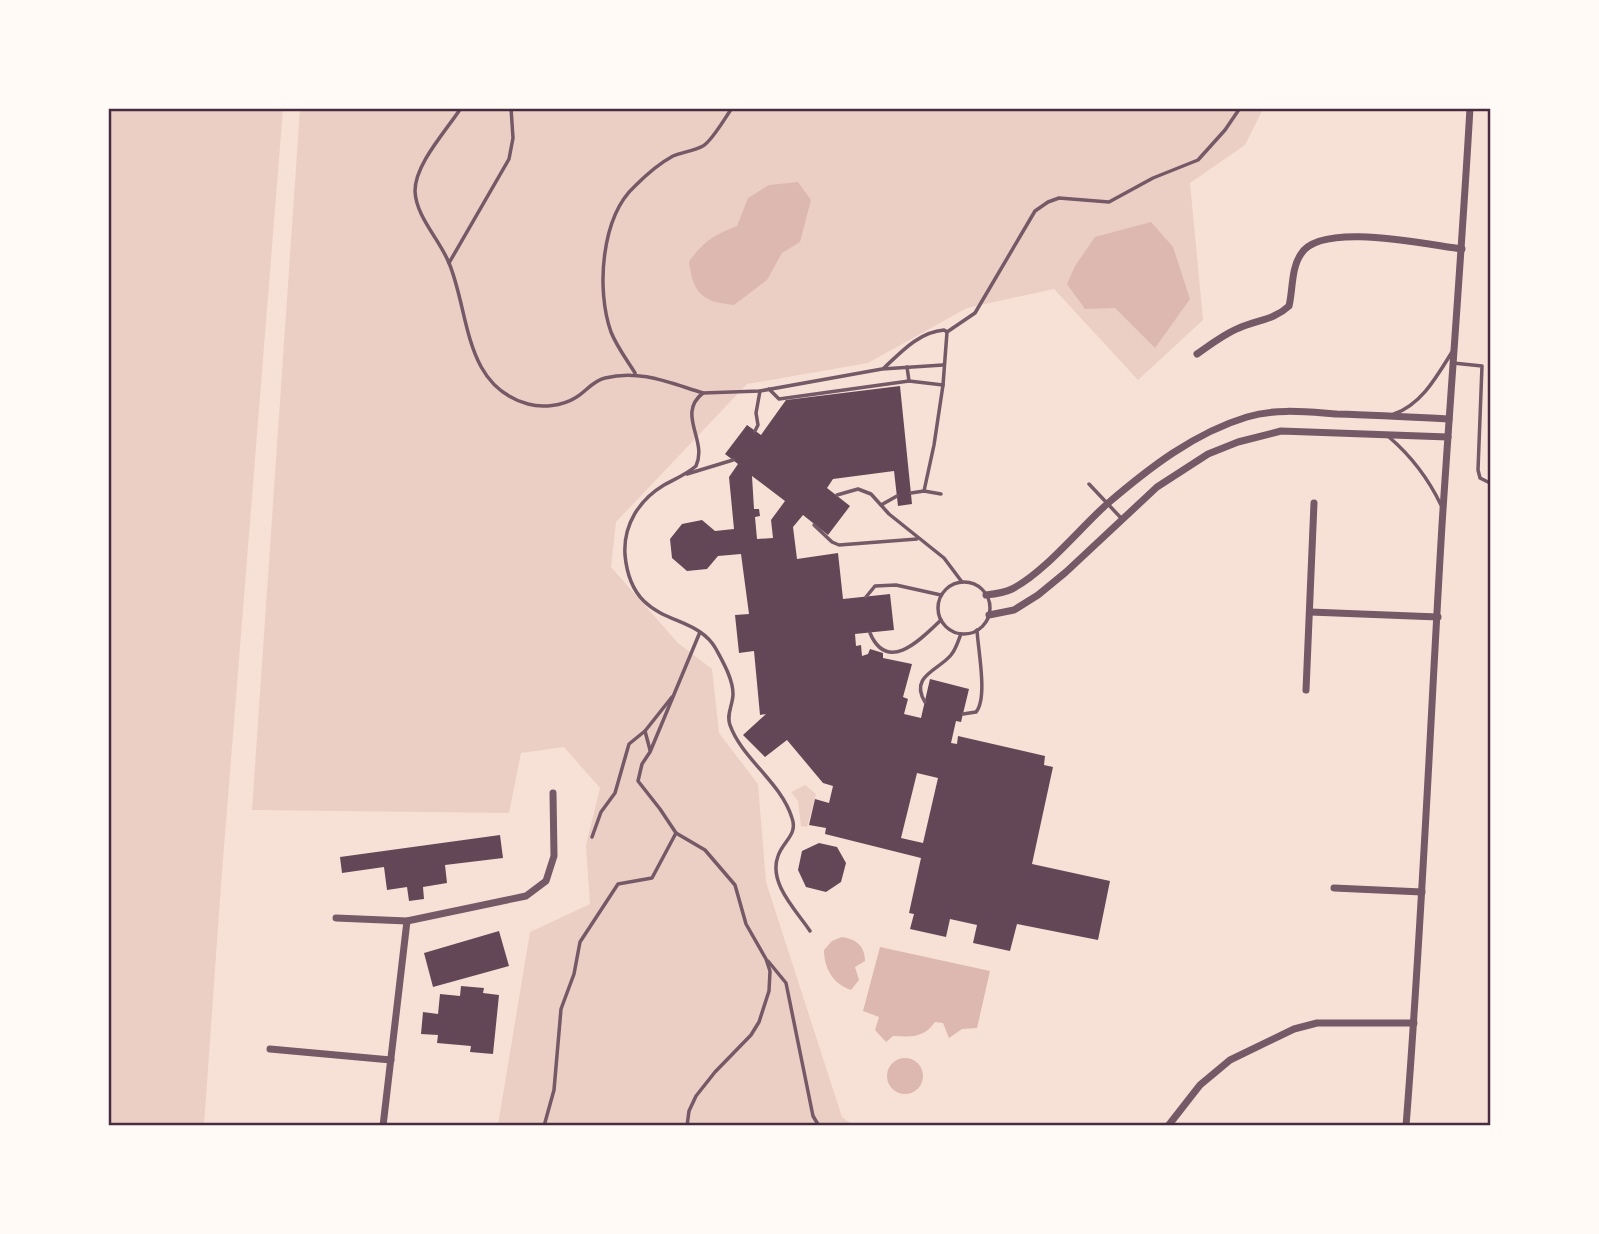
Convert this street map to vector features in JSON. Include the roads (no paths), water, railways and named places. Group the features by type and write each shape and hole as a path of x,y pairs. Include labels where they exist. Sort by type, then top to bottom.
{"street":[{"path":"1406,1125 1469,108"},
{"path":"1197,355 1228,333 1270,319 1289,306 1296,266 1301,253 1311,243 1346,235 1462,249"},
{"path":"986,595 1010,590 1024,581 1107,504 1184,445 1248,416 1278,412 1449,419"},
{"path":"989,615 1014,610 1038,595 1173,475 1208,454 1254,436 1281,431 1448,437"},
{"path":"1306,690 1314,503"},
{"path":"1310,612 1438,617"},
{"path":"336,918 407,921 526,896 546,881 554,856 553,793"},
{"path":"1334,888 1422,892"},
{"path":"383,1125 407,921"},
{"path":"1168,1125 1200,1085 1230,1060 1294,1029 1317,1023 1414,1023"},
{"path":"270,1049 391,1060"}],"lane":[{"path":"461,108 422,166 415,192 419,208 449,264 476,359 492,383 504,392 527,404 552,405 575,398 600,380 635,373 703,393 760,391 882,369 943,365"},
{"path":"449,264 509,159 513,138 511,108"},
{"path":"635,373 619,350 607,314 604,262 613,220 622,201 634,187 671,157 705,145 732,108"},
{"path":"882,369 919,339 941,330 947,332 975,313 1035,211 1048,202 1069,197 1109,202 1153,178 1198,160 1225,130 1240,108"},
{"path":"924,491 943,385 947,332"},
{"path":"1389,416 1402,412 1426,390 1454,348"},
{"path":"1454,363 1482,366 1478,470 1480,478 1490,483"},
{"path":"907,367 909,382"},
{"path":"769,389 779,398 909,382 943,385"},
{"path":"755,431 758,425 756,413 760,391"},
{"path":"703,393 695,401 691,411 700,458 692,470 661,487 640,505 628,527 625,555 632,582 646,603 662,615 700,632 713,644 732,686 733,699 728,715 732,730 792,815 793,834 778,856 776,872 785,896 810,931"},
{"path":"1387,435 1399,445 1423,475 1443,510"},
{"path":"679,477 733,460"},
{"path":"1089,484 1122,519"},
{"path":"836,495 850,489 866,490 917,539 944,558 962,582"},
{"path":"911,493 924,491 940,494"},
{"path":"881,505 897,496"},
{"path":"814,525 839,545 917,539"},
{"path":"962,582 976,585 986,595 989,615 977,630 961,634 946,627 941,620 938,603 941,595 954,584 962,582"},
{"path":"866,597 869,590 875,586 886,584 941,595"},
{"path":"870,633 878,646 885,650 901,652 917,643 941,620"},
{"path":"964,714 976,712 981,704 977,630"},
{"path":"700,632 650,752 642,764 638,781 676,833 705,850 735,885 746,924 766,959 786,983 813,1116 819,1125"},
{"path":"925,702 921,694 922,682 951,655 961,634"},
{"path":"592,836 601,812 615,793 629,744 645,732 675,693"},
{"path":"645,732 650,752"},
{"path":"544,1125 554,1090 561,1009 574,974 580,942 618,884 652,878 676,833"},
{"path":"687,1125 689,1111 696,1096 751,1035 759,1022 769,990 770,971 766,959"}]}
